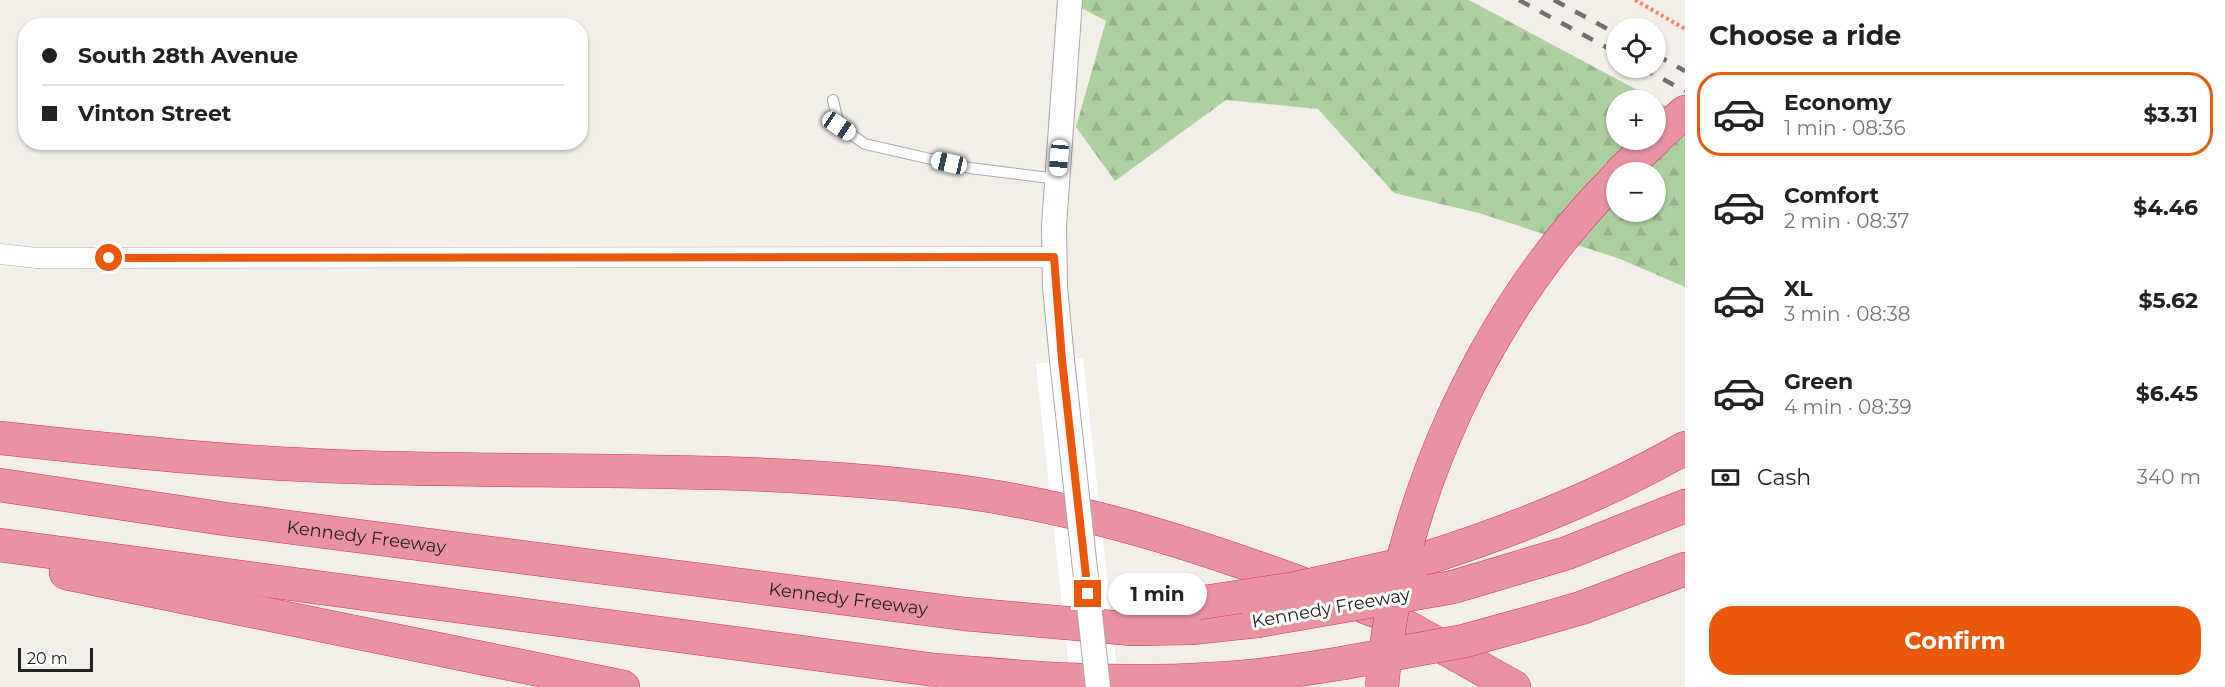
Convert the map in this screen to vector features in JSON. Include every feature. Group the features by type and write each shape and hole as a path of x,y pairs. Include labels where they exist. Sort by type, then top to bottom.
{"highway":[{"path":"1666,129 1685,112"},
{"path":"1631,162 1644,150"},
{"path":"1382,687 1389,631 1411,538 1440,450 1458,408 1520,298 1580,217 1606,189"},
{"path":"0,438 134,453 330,466 731,474 842,480 965,492 1106,520 1176,539 1242,561 1384,614 1514,687"},
{"path":"1028,620 1198,603 1362,576 1417,561 1517,528 1583,501 1685,448"},
{"name":"Kennedy Freeway","path":"0,485 225,519 790,593 1028,620 1132,629 1191,628 1257,621 1453,587 1567,553 1685,506"},
{"path":"0,545 935,670 1022,678 1159,681 1268,674 1343,663 1464,640 1581,608 1683,571"},
{"path":"0,559 623,687"}],"street":[{"path":"1070,0 1057,178 1054,257 1062,360 1098,687"},
{"path":"0,254 37,258 1054,257"}],"lane":[{"path":"834,100 839,126 865,144 970,168 1057,178"}],"path":[{"path":"1635,0 1685,28"}],"green space":[{"path":"1066,0 1469,0 1606,73 1606,78 1615,78 1637,90 1606,90 1606,150 1666,150 1666,106 1685,116 1685,287 1620,259 1479,213 1394,193 1318,109 1226,100 1115,181 1076,127 1106,21"}],"pier":[{"path":"1083,358 1119,687 1071,687 1036,364"}],"railway":[{"path":"1519,0 1606,47"},
{"path":"1554,0 1606,28"},
{"path":"1666,61 1685,71"},
{"path":"1661,78 1685,91"}],"route":[{"path":"109,258 1054,257 1054,286 1088,594"}]}
